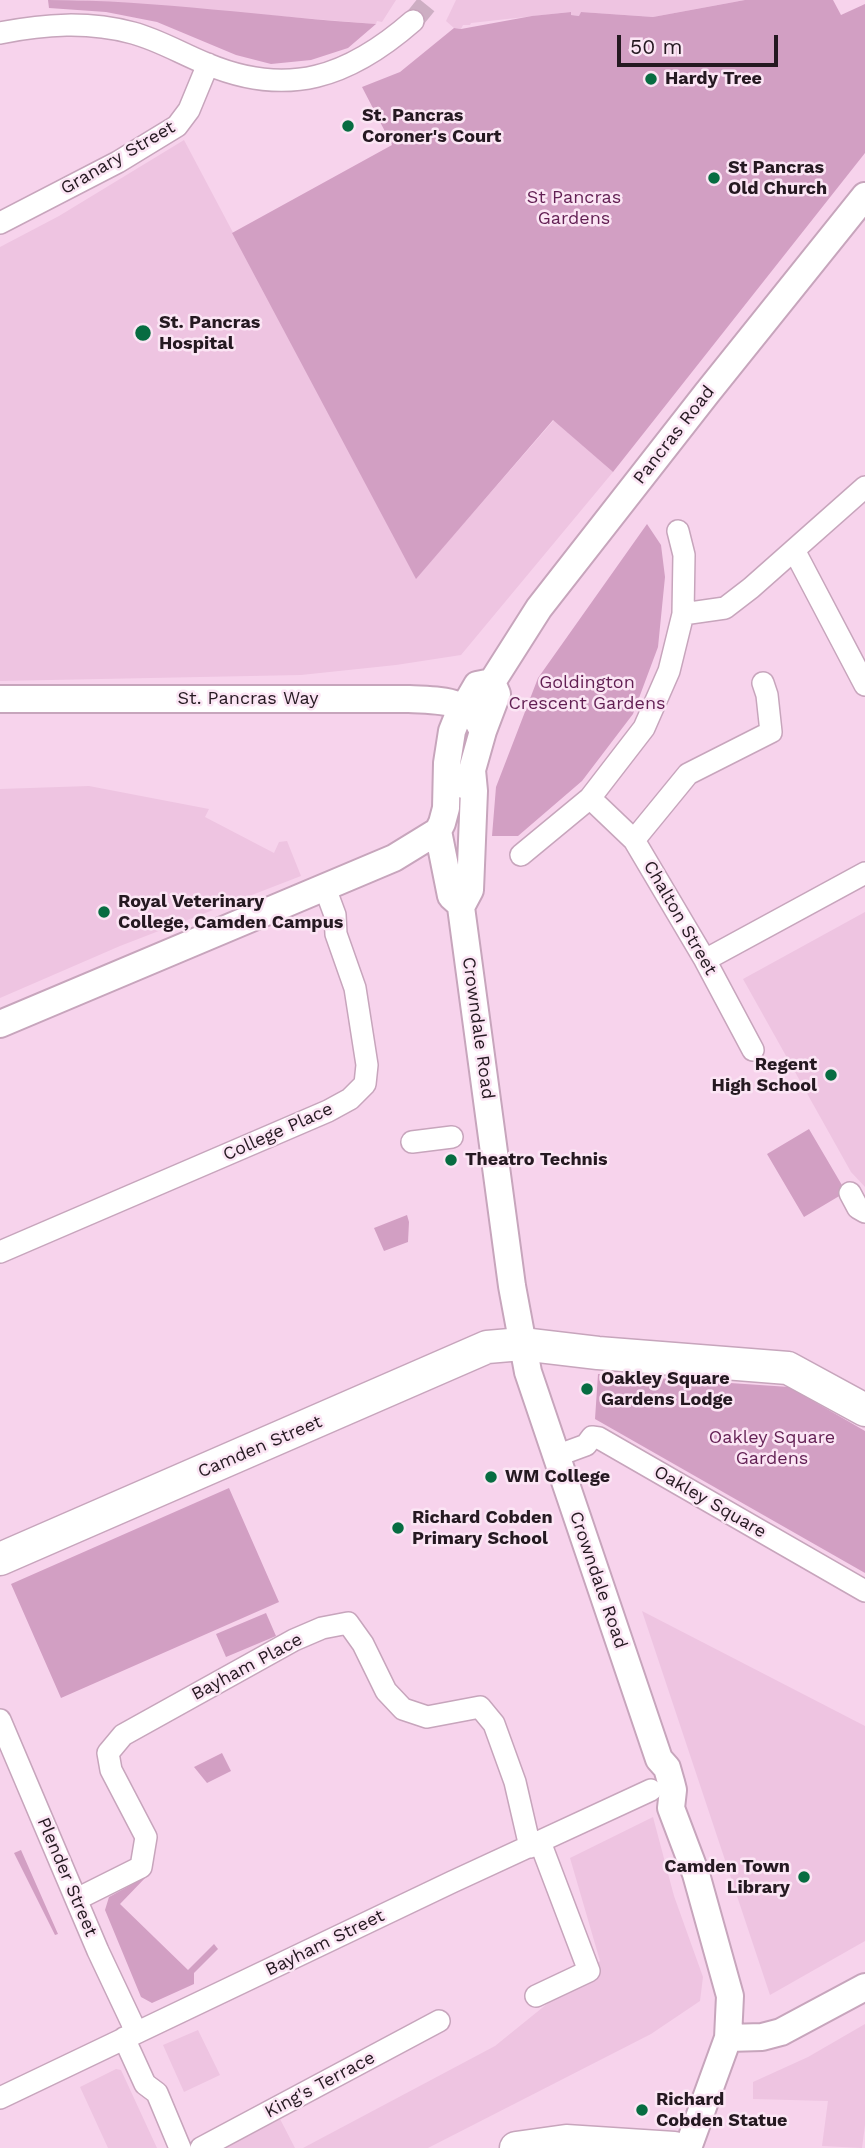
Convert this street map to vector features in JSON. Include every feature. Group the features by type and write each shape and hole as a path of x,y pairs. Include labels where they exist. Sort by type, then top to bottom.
{"highway":[{"path":"522,1344 598,1353 788,1368 865,1410"},
{"name":"Camden Street","path":"0,1559 363,1403 477,1350 522,1344"},
{"path":"516,2148 566,2141 674,2148"}],"main road":[{"name":"Pancras Road","path":"492,682 539,608 706,393 865,196"},
{"name":"Crowndale Road","path":"442,819 472,770 497,694 492,682 477,685 464,706 452,731 447,763 442,819 451,896 461,905"},
{"name":"St. Pancras Way","path":"0,699 410,699 464,706"},
{"path":"464,706 478,719 483,731"},
{"name":"Crowndale Road","path":"472,770 474,791 470,890 461,905 522,1344 532,1389 659,1759 667,1768 673,1790 671,1808 696,1874 726,1974 731,2004 728,2038 688,2148"},
{"path":"0,1024 394,858 442,819"},
{"path":"728,2038 762,2037 781,2032 865,1987"}],"street":[{"path":"0,33 60,24 103,27 155,40 208,64 262,79 309,79 367,57 393,40 413,21"},
{"name":"Granary Street","path":"0,223 118,162 177,126 192,103 208,64"},
{"path":"683,614 725,608 865,487"},
{"path":"521,855 590,798 645,728 669,671 683,614 684,555 678,531"},
{"path":"794,550 863,677"},
{"path":"634,840 688,774 771,732 767,695 762,683"},
{"name":"Chalton Street","path":"590,798 634,840 705,961 753,1050"},
{"path":"705,961 865,873"},
{"name":"College Place","path":"0,1252 328,1111 350,1099 365,1084 366,1056 355,988 336,934 335,915 325,888"},
{"path":"412,1142 452,1137"},
{"path":"850,1194 858,1208 865,1212"},
{"name":"Oakley Square","path":"556,1456 586,1444 592,1437 611,1445 865,1591"},
{"name":"Bayham Place","path":"77,1899 141,1867 146,1837 109,1762 108,1753 122,1735 293,1640 322,1628 348,1623 363,1644 386,1691 403,1709 427,1717 480,1707 494,1724 535,1845 589,1971 536,1996"},
{"name":"Plender Street","path":"0,1720 98,1951 132,2024 129,2036 145,2084 157,2093 180,2148"},
{"path":"659,1759 651,1790 671,1808"},
{"name":"Bayham Street","path":"0,2098 651,1790"},
{"name":"King's Terrace","path":"201,2148 439,2021"}],"shaded area":[{"path":"77,0 396,0 382,22 377,21 376,24"},
{"path":"456,0 745,0 653,17 581,12 580,16 571,15 570,12 471,23 463,25 461,29 454,28 446,21"},
{"name":"St. Pancras Hospital","path":"184,140 416,578 554,420 613,472 461,655 301,675 0,681 0,247 59,216"},
{"name":"Royal Veterinary College, Camden Campus","path":"89,786 209,809 205,817 274,853 279,842 287,841 301,876 120,946 0,998 0,789"},
{"name":"Regent High School","path":"865,912 865,1187 851,1172 743,979"},
{"path":"642,1611 865,1726 865,1941 770,1995"},
{"path":"653,1817 674,1896 703,1977 700,2001 651,2034 428,2148 303,2148 495,2046 600,1961 570,1858"},
{"path":"865,2024 865,2125 862,2148 822,2146 828,2101 753,2099 753,2082 808,2057"},
{"path":"198,2030 220,2075 184,2092 163,2045"},
{"path":"116,2069 121,2070 157,2148 108,2148 80,2087"},
{"path":"280,2119 295,2148 223,2148"}],"green space":[{"path":"48,0 171,6 376,24 348,48 311,60 271,64 236,55 157,22 106,12 49,8"},
{"name":"St Pancras Gardens","path":"745,0 833,0 841,15 865,4 865,153 613,472 553,420 416,579 232,233 392,145 362,87 400,72 454,28 571,12 571,15 579,16 581,12 653,17"},
{"name":"Goldington Crescent Gardens","path":"647,524 661,545 665,577 658,647 633,714 582,781 518,836 492,836 496,787 538,678"},
{"path":"809,1129 846,1192 804,1217 767,1154"},
{"path":"407,1215 408,1242 384,1251 374,1228"},
{"name":"Oakley Square Gardens","path":"598,1374 789,1387 865,1431 865,1573 595,1419"},
{"path":"229,1488 279,1602 61,1698 11,1584"},
{"path":"266,1613 276,1636 226,1657 216,1634"},
{"path":"222,1753 231,1771 207,1783 194,1767"},
{"path":"21,1850 58,1934 55,1935 14,1853"},
{"path":"147,1876 120,1904 188,1970 214,1944 218,1949 194,1973 194,1984 152,2003 141,1997 105,1910 109,1897"}],"tunnel":[{"path":"413,21 430,0"}],"place":[{"name":"Hardy Tree","path":"651,79"},
{"name":"St. Pancras Coroner's Court","path":"348,126"},
{"name":"St Pancras Old Church","path":"714,178"},
{"name":"St. Pancras Hospital","path":"143,333"},
{"name":"Royal Veterinary College, Camden Campus","path":"104,912"},
{"name":"Regent High School","path":"831,1075"},
{"name":"Theatro Technis","path":"451,1160"},
{"name":"Oakley Square Gardens Lodge","path":"587,1389"},
{"name":"WM College","path":"491,1477"},
{"name":"Richard Cobden Primary School","path":"398,1528"},
{"name":"Camden Town Library","path":"804,1877"},
{"name":"Richard Cobden Statue","path":"642,2110"}]}
